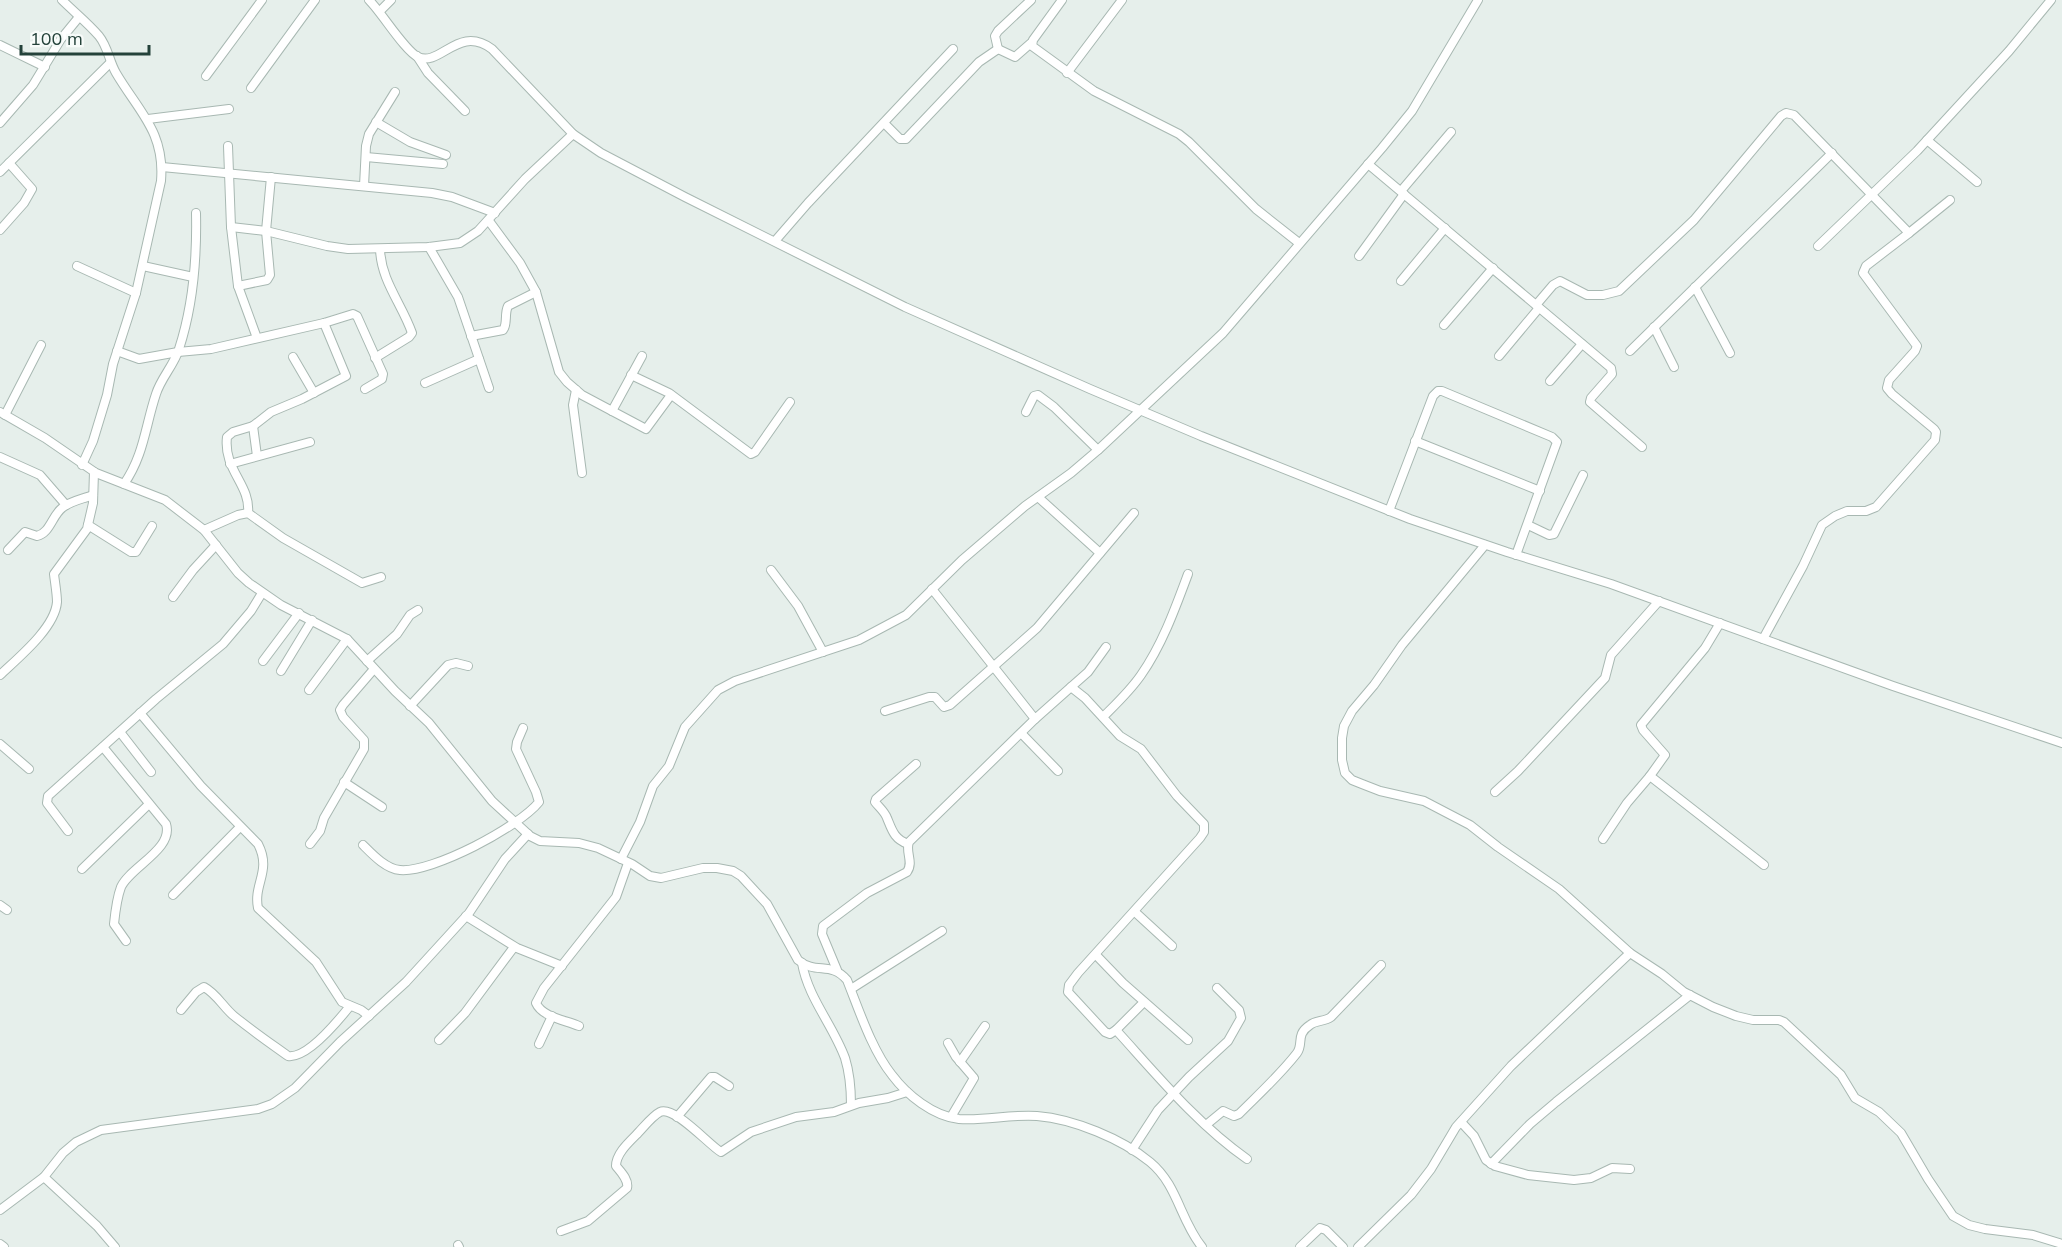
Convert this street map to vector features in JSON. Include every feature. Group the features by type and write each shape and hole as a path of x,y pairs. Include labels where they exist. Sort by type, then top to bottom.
{"street":[{"path":"62,0 100,37 111,63 154,130 162,167 143,267 93,441 82,465"},
{"path":"206,76 262,0"},
{"path":"251,88 315,0"},
{"path":"369,0 380,10 410,51 417,56 430,57 463,41 473,39 483,42 573,134 644,177 905,307 1141,411 1389,511 1485,545 1659,601 1893,687 2062,743"},
{"path":"380,10 391,0"},
{"path":"998,49 995,36 998,31 1031,0"},
{"path":"998,49 1015,57 1031,43 1062,0"},
{"path":"1067,73 1122,0"},
{"path":"579,1026 552,1016 538,1008 536,1003 544,987 616,897 625,861 653,786 666,769 685,727 718,690 735,681 859,640 906,615 962,560 1025,506 1098,450 1141,411 1223,333 1412,111 1478,0"},
{"path":"1818,246 1927,140 2015,44 2051,0"},
{"path":"0,123 21,101 61,39 79,16"},
{"path":"1031,43 1035,49 1094,91 1184,138 1256,209 1299,243"},
{"path":"0,45 45,67"},
{"path":"775,241 953,49"},
{"path":"884,123 900,139 906,139 979,62 998,49"},
{"path":"417,56 428,73 465,111"},
{"path":"0,172 111,63"},
{"path":"364,186 369,134 394,93"},
{"path":"148,119 229,109"},
{"path":"1499,356 1552,285 1560,281 1587,295 1603,295 1619,291 1694,220 1783,114 1794,115 1909,232"},
{"path":"376,122 410,142 446,154"},
{"path":"1359,256 1402,192 1451,132"},
{"path":"231,227 266,231 327,246 380,249 460,243 470,238 492,217 525,179 573,134"},
{"path":"1927,140 1977,183"},
{"path":"228,146 231,227 238,286 257,338"},
{"path":"1630,351 1832,153"},
{"path":"366,157 443,164"},
{"path":"0,230 24,203 32,189 9,163"},
{"path":"1368,164 1613,370 1590,402 1642,447"},
{"path":"162,167 414,190 452,197 492,217 536,292 558,372 576,390 646,429 672,395"},
{"path":"238,286 269,278 266,231 271,177"},
{"path":"1763,639 1803,566 1822,525 1847,511 1866,511 1876,507 1935,440 1934,429 1887,388 1889,380 1917,349 1917,346 1863,273 1866,266 1950,200"},
{"path":"124,484 142,451 148,418 158,389 178,351 193,277 196,213"},
{"path":"1401,281 1446,228"},
{"path":"429,247 458,297 489,388"},
{"path":"375,358 409,338 412,333 385,277 380,249"},
{"path":"77,266 136,293"},
{"path":"143,267 193,277"},
{"path":"1444,325 1493,268"},
{"path":"1695,287 1730,353"},
{"path":"471,336 502,330 506,327 508,306 536,292"},
{"path":"117,351 139,359 178,351 210,349 355,314 384,376 365,389"},
{"path":"248,513 248,498 230,464 227,436 253,426 271,412 346,376 324,323"},
{"path":"1654,327 1674,367"},
{"path":"1550,381 1582,344"},
{"path":"41,345 3,414 45,438 94,472 165,500 204,530 238,573 262,593 347,639 429,723 492,801 528,834 540,841 579,843 598,848 650,876 661,878 703,868 733,871 741,876 766,904 788,944 802,963 808,986 844,1057 849,1074 851,1105"},
{"path":"612,411 642,356"},
{"path":"294,357 314,393"},
{"path":"425,383 478,358"},
{"path":"631,375 672,395 751,454 755,452 790,402"},
{"path":"576,390 573,405 582,473"},
{"path":"1389,511 1433,396 1438,391 1442,391 1556,440 1557,445 1516,555"},
{"path":"1026,412 1034,396 1038,396 1054,407 1098,450"},
{"path":"253,426 257,456"},
{"path":"1415,441 1540,491"},
{"path":"230,464 310,442"},
{"path":"0,457 40,475 66,505"},
{"path":"2,670 24,653 52,619 57,603 54,574 88,525 94,472"},
{"path":"1528,525 1549,535 1554,534 1583,476"},
{"path":"8,550 25,532 37,536 43,534 59,510 66,505 93,495"},
{"path":"1038,497 1100,553"},
{"path":"204,530 248,513 283,538 362,583 381,577"},
{"path":"885,711 929,697 935,698 942,706 947,707 1037,628 1134,513"},
{"path":"88,525 131,552 136,552 152,526"},
{"path":"173,597 216,545"},
{"path":"1485,545 1402,645 1374,685 1352,711 1344,726 1342,738 1341,760 1346,773 1352,780 1380,791 1424,801 1470,825 1559,889 1630,953 1690,995 1736,1016 1753,1020 1784,1022 1840,1075 1855,1098 1879,1112 1896,1127 1945,1207 1961,1221 1985,1229 2033,1235 2062,1244"},
{"path":"771,570 798,606 823,652"},
{"path":"1103,717 1134,684 1153,655 1169,624 1188,574"},
{"path":"932,590 1035,719"},
{"path":"68,831 46,800 140,713 223,644 251,611 262,593"},
{"path":"1495,792 1518,771 1605,678 1608,670 1607,662 1611,654 1659,601"},
{"path":"367,661 397,634 410,615 418,610"},
{"path":"263,661 299,613"},
{"path":"281,671 312,620"},
{"path":"1603,839 1627,802 1650,776 1665,754 1641,725 1705,648 1720,623"},
{"path":"309,690 347,639"},
{"path":"908,844 1035,719 1092,667 1106,646"},
{"path":"410,706 448,665 456,663 468,666"},
{"path":"310,844 320,831 324,818 364,749 366,743 360,733 340,713 341,708 374,669"},
{"path":"1071,687 1120,736 1141,749 1176,796 1201,820 1205,828 1200,838 1074,979 1068,992 1105,1032 1110,1034 1144,1002"},
{"path":"140,713 201,786 258,844 263,854 264,872 257,900 258,908 316,962 342,1002 369,1016"},
{"path":"363,845 390,867 404,871 424,867 484,842 515,822 539,802 516,749 523,729"},
{"path":"120,732 151,772"},
{"path":"1021,733 1058,771"},
{"path":"0,744 29,769"},
{"path":"103,747 166,824 168,830 158,849 121,887 114,924 126,940"},
{"path":"908,844 902,842 892,832 887,816 875,802 916,764"},
{"path":"1650,776 1764,865"},
{"path":"344,782 382,807"},
{"path":"82,869 149,804"},
{"path":"173,895 240,827"},
{"path":"0,1210 44,1176 63,1153 76,1142 101,1130 258,1108 272,1104 295,1089 340,1042 406,982 466,916 505,859 528,834"},
{"path":"908,844 911,863 908,872 867,893 823,926 822,934 837,970 847,980 882,1060 891,1075 907,1092 924,1105 951,1117 968,1119 1036,1116 1060,1119 1082,1126 1132,1150 1151,1163 1165,1177 1176,1195 1192,1235 1202,1247"},
{"path":"1135,912 1172,946"},
{"path":"466,916 514,946 562,966"},
{"path":"851,990 942,931"},
{"path":"439,1040 465,1012 514,946"},
{"path":"1358,1247 1417,1188 1458,1125 1536,1041 1630,953"},
{"path":"1096,955 1144,1002 1188,1040"},
{"path":"802,963 814,968 837,970"},
{"path":"1206,1125 1223,1111 1234,1116 1239,1114 1297,1052 1300,1046 1299,1037 1303,1032 1316,1021 1325,1021 1331,1017 1381,965"},
{"path":"181,1010 196,992 204,987 212,991 234,1016 279,1049 293,1056 305,1051 350,1006"},
{"path":"1132,1150 1158,1110 1228,1041 1241,1018 1239,1010 1217,988"},
{"path":"1491,1164 1530,1124 1690,995"},
{"path":"539,1044 552,1016"},
{"path":"960,1062 985,1026"},
{"path":"1116,1030 1206,1125 1247,1159"},
{"path":"948,1043 974,1078 951,1117"},
{"path":"677,1117 711,1077 729,1086"},
{"path":"561,1231 588,1221 627,1188 626,1179 616,1162 618,1156 659,1112 664,1111 677,1117 722,1152 746,1135 796,1117 834,1112 851,1105 907,1092"},
{"path":"1458,1125 1474,1136 1486,1160 1491,1164 1528,1175 1574,1180 1591,1178 1612,1168 1630,1169"},
{"path":"44,1176 97,1226 115,1247"},
{"path":"1300,1247 1320,1228 1326,1230 1343,1247"},
{"path":"0,1244 4,1247"}]}
